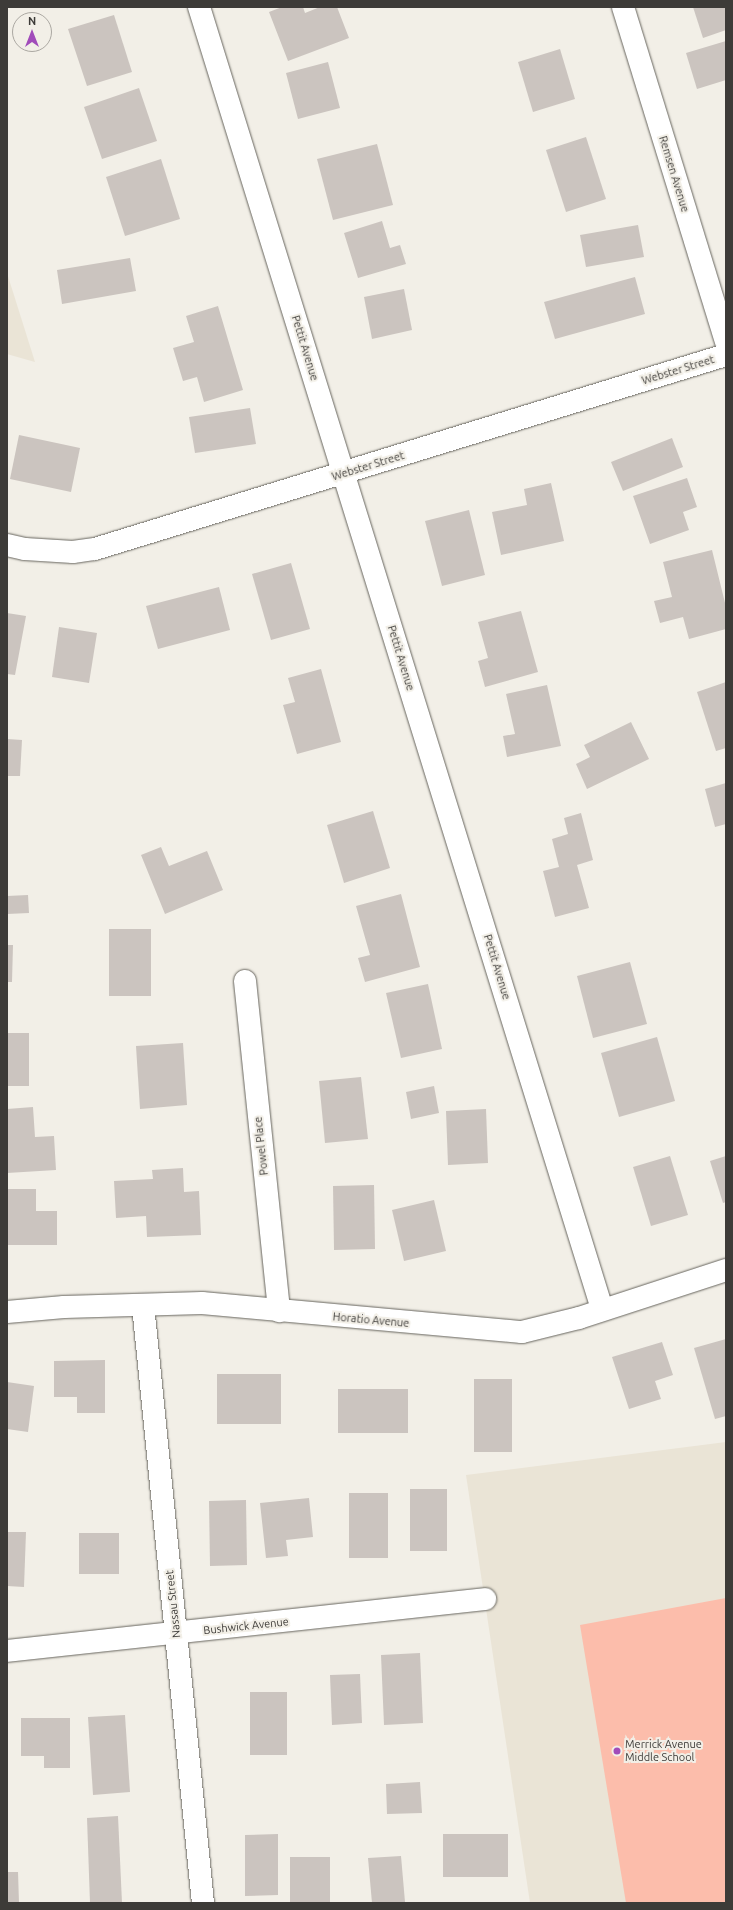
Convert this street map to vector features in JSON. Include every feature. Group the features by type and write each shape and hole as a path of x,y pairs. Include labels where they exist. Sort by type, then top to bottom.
{"street":[{"name":"Pettit Avenue","path":"199,7 602,1309"},
{"name":"Remsen Avenue","path":"622,7 726,341"},
{"name":"Webster Street","path":"7,545 74,552 95,549 344,474 726,355"},
{"name":"Powel Place","path":"245,981 279,1311"},
{"name":"Horatio Avenue","path":"7,1312 64,1307 202,1303 279,1311 294,1309 336,1318 522,1332 579,1318 602,1309 726,1270"},
{"name":"Nassau Street","path":"143,1305 203,1903"},
{"name":"Bushwick Avenue","path":"7,1651 176,1634 485,1599"}],"shaded area":[{"path":"7,273 35,362 7,354"},
{"name":"Merrick Avenue Middle School","path":"726,1442 726,1903 530,1903 466,1475"},
{"path":"726,1598 726,1903 626,1903 580,1625"}],"building":[{"path":"282,7 303,7 305,13 320,7 337,7 349,38 288,61 269,12"},
{"path":"693,7 726,7 726,30 703,38"},
{"path":"114,15 132,72 87,86 68,29"},
{"path":"726,41 726,80 697,89 686,53"},
{"path":"560,49 575,99 533,112 518,62"},
{"path":"328,62 340,108 298,119 286,73"},
{"path":"139,88 157,141 102,159 84,107"},
{"path":"586,137 606,199 566,212 546,150"},
{"path":"377,144 393,205 333,220 317,159"},
{"path":"161,159 180,219 125,236 106,177"},
{"path":"382,221 390,248 400,245 406,264 358,278 344,233"},
{"path":"638,225 644,257 586,267 580,235"},
{"path":"130,258 136,291 62,304 57,270"},
{"path":"635,277 645,314 555,339 544,302"},
{"path":"404,289 412,330 372,339 364,297"},
{"path":"218,306 243,390 204,402 197,377 183,381 173,348 194,342 186,316"},
{"path":"250,408 256,444 195,453 189,417"},
{"path":"19,435 80,448 71,492 10,479"},
{"path":"672,438 683,467 623,491 611,462"},
{"path":"687,478 697,507 683,512 689,530 650,544 633,496"},
{"path":"551,483 564,541 501,555 492,512 527,505 524,489"},
{"path":"469,510 485,575 442,586 425,521"},
{"path":"712,550 726,607 726,629 689,639 683,617 660,623 654,601 672,597 663,562"},
{"path":"291,563 310,629 271,640 252,574"},
{"path":"219,587 230,630 158,649 146,606"},
{"path":"521,611 538,672 485,687 478,661 488,658 478,622"},
{"path":"7,613 26,616 15,675 7,674"},
{"path":"59,627 97,633 89,683 52,677"},
{"path":"321,669 341,742 297,754 283,705 295,702 288,678"},
{"path":"726,682 726,748 716,751 697,692"},
{"path":"547,685 561,746 507,757 503,736 515,734 506,694"},
{"path":"631,722 649,759 587,789 576,764 590,757 584,745"},
{"path":"7,739 22,740 20,776 7,776"},
{"path":"726,783 726,824 715,827 705,789"},
{"path":"373,811 390,868 344,883 327,825"},
{"path":"581,813 593,860 577,865 589,908 555,917 543,871 559,867 552,839 568,834 564,818"},
{"path":"161,847 169,866 207,851 223,890 165,914 141,855"},
{"path":"401,894 420,967 365,982 358,958 370,955 356,906"},
{"path":"28,895 29,913 7,914 7,896"},
{"path":"109,929 151,929 151,996 109,996"},
{"path":"7,945 13,945 12,982 7,982"},
{"path":"630,962 647,1024 593,1038 577,976"},
{"path":"428,984 442,1049 401,1058 386,993"},
{"path":"7,1033 29,1033 29,1086 7,1086"},
{"path":"657,1037 675,1101 619,1117 601,1053"},
{"path":"183,1043 187,1105 140,1109 136,1046"},
{"path":"361,1077 368,1139 325,1143 319,1081"},
{"path":"434,1086 439,1113 411,1119 406,1092"},
{"path":"33,1107 35,1137 54,1136 56,1170 7,1173 7,1109"},
{"path":"486,1109 488,1163 448,1165 446,1111"},
{"path":"670,1156 688,1215 651,1226 633,1167"},
{"path":"726,1156 726,1202 723,1203 710,1161"},
{"path":"183,1168 184,1192 199,1191 201,1235 147,1237 146,1216 116,1218 114,1181 153,1179 152,1170"},
{"path":"374,1185 375,1249 334,1250 333,1186"},
{"path":"7,1189 36,1189 36,1211 57,1211 57,1245 7,1245"},
{"path":"434,1200 446,1251 404,1261 392,1210"},
{"path":"726,1339 726,1416 715,1419 694,1348"},
{"path":"662,1342 673,1375 655,1381 661,1399 629,1409 612,1357"},
{"path":"105,1360 105,1413 77,1413 77,1397 54,1397 54,1361"},
{"path":"217,1374 281,1374 281,1424 217,1424"},
{"path":"474,1379 512,1379 512,1452 474,1452"},
{"path":"7,1382 34,1386 28,1432 7,1429"},
{"path":"338,1389 408,1389 408,1433 338,1433"},
{"path":"410,1489 447,1489 447,1551 410,1551"},
{"path":"349,1493 388,1493 388,1558 349,1558"},
{"path":"309,1498 313,1537 286,1540 288,1556 266,1558 260,1503"},
{"path":"246,1500 247,1565 210,1566 209,1501"},
{"path":"7,1532 26,1532 24,1587 7,1586"},
{"path":"79,1533 119,1533 119,1574 79,1574"},
{"path":"420,1653 423,1723 384,1725 381,1655"},
{"path":"360,1674 362,1723 332,1725 330,1675"},
{"path":"250,1692 287,1692 287,1755 250,1755"},
{"path":"125,1715 130,1792 93,1795 88,1717"},
{"path":"21,1718 70,1718 70,1768 44,1768 44,1756 21,1756"},
{"path":"420,1782 422,1813 387,1814 386,1784"},
{"path":"118,1816 122,1903 90,1903 87,1818"},
{"path":"278,1834 278,1895 245,1896 245,1835"},
{"path":"443,1834 508,1834 508,1877 443,1877"},
{"path":"401,1856 405,1902 372,1903 368,1858"},
{"path":"290,1857 330,1857 330,1903 290,1903"},
{"path":"7,1872 18,1872 19,1903 7,1903"}],"place":[{"name":"Merrick Avenue Middle School","path":"617,1751"}]}
